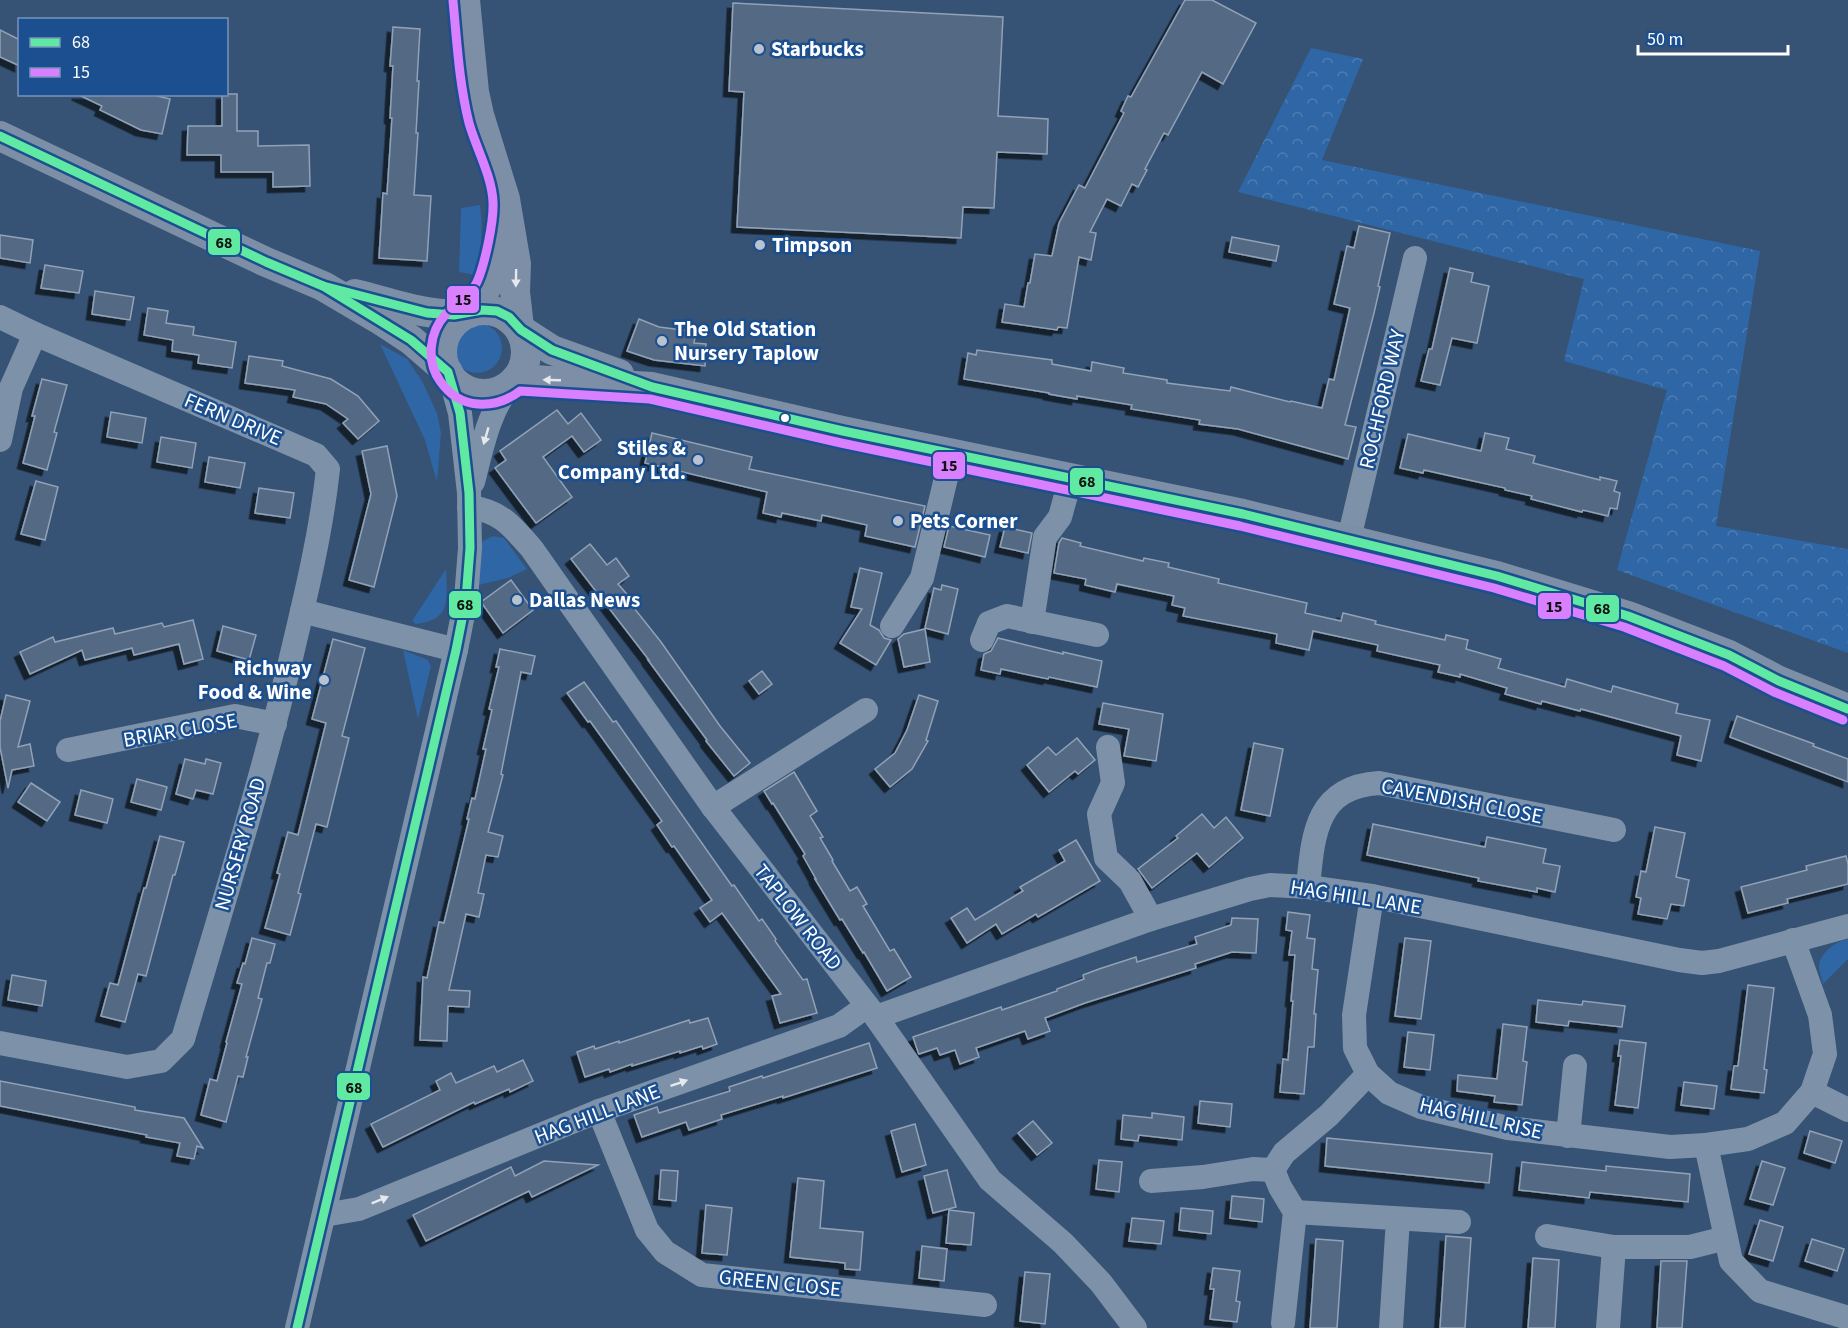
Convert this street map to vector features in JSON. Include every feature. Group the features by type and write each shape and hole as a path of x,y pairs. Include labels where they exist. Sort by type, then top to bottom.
{"main road":[{"path":"0,136 266,262 323,286 403,335 422,349 460,386 470,391 493,393 514,382 524,368 526,343 520,329 515,292 516,264 505,199 474,92 465,0"},
{"path":"449,374 442,351 444,339 449,328 482,297 492,277 505,199"},
{"path":"323,286 427,313 441,315 482,310 496,311 509,317 520,329 552,350 652,387 843,431 1244,514 1497,576 1628,616 1729,656 1779,681 1848,709"},
{"path":"514,382 652,387"}],"street":[{"name":"ROCHFORD WAY","path":"1349,539 1415,258"},
{"name":"FERN DRIVE","path":"0,317 316,455 328,469 326,494 302,611"},
{"path":"0,440 11,388 35,334"},
{"path":"297,1328 466,599 470,548 469,500 460,413 449,374"},
{"path":"469,500 492,418 498,403 514,382"},
{"path":"892,626 922,578 952,453"},
{"path":"1032,622 1046,537 1060,517 1071,477"},
{"name":"TAPLOW ROAD","path":"469,500 502,517 532,549 713,807 871,1012 990,1180 1063,1243 1101,1283 1135,1328"},
{"path":"302,611 456,650"},
{"name":"NURSERY ROAD","path":"0,1043 128,1067 161,1062 183,1039 274,724 302,611"},
{"path":"982,640 989,623 1007,615 1096,635"},
{"path":"713,807 866,710"},
{"name":"BRIAR CLOSE","path":"78,742 235,716 274,724"},
{"path":"1108,747 1113,783 1099,814 1106,858 1130,881 1152,919"},
{"name":"CAVENDISH CLOSE","path":"1308,887 1313,842 1316,829 1326,808 1343,792 1367,784 1378,783 1614,830"},
{"name":"HAG HILL LANE","path":"324,1215 359,1209 599,1111 839,1026 871,1012 1152,919 1270,885 1308,887 1372,896 1702,963 1719,961 1848,926"},
{"name":"HAG HILL RISE","path":"1372,896 1354,1015 1355,1048 1368,1074 1389,1093 1421,1107 1508,1128 1670,1147 1748,1139 1785,1123 1812,1092 1826,1054 1821,1015 1793,940"},
{"name":"HAG HILL RISE","path":"1568,1136 1575,1066"},
{"path":"1273,1170 1284,1153 1329,1115 1368,1074"},
{"path":"1812,1092 1848,1110"},
{"name":"GREEN CLOSE","path":"599,1111 647,1230 665,1252 702,1275 985,1305"},
{"path":"1706,1145 1731,1261 1760,1291 1845,1317"},
{"path":"1151,1181 1203,1177 1253,1169 1273,1170"},
{"path":"1273,1170 1295,1212 1283,1323"},
{"path":"1295,1212 1459,1222"},
{"path":"1391,1328 1398,1219"},
{"path":"1547,1236 1614,1247 1690,1246 1726,1238"},
{"path":"1608,1328 1614,1247"}],"green space":[{"path":"1311,48 1363,59 1322,160 1760,251 1716,526 1848,549 1848,653 1617,570 1667,390 1564,361 1584,279 1238,192"},
{"path":"480,205 481,240 475,275 459,272 461,208"},
{"path":"477,323 495,330 502,348 495,366 477,373 459,366 452,348 459,330"},
{"path":"380,344 407,359 422,381 437,413 441,433 437,482 425,440"},
{"path":"493,536 504,538 527,569 508,578 478,585 481,542"},
{"path":"446,569 447,590 442,613 428,622 416,624 412,621"},
{"path":"403,650 428,660 431,666 418,719"},
{"path":"1848,939 1848,959 1823,984 1819,964 1823,955 1838,942"}],"building":[{"path":"1185,0 1212,0 1256,23 1223,84 1202,72 1168,135 1164,133 1138,187 1132,184 1121,206 1107,199 1090,232 1096,233 1091,260 1079,257 1067,328 1058,327 1057,330 1002,322 1005,304 1024,307 1035,254 1052,256 1059,223 1079,185 1085,188 1124,113 1121,111 1128,96 1131,97"},
{"path":"733,3 1003,17 998,116 1048,119 1047,154 997,152 994,208 963,207 961,238 737,227 744,92 729,91"},
{"path":"393,27 420,29 414,195 431,196 427,261 379,258 383,193 387,194 392,118 390,118 393,66 390,66"},
{"path":"0,30 18,39 18,65 0,57"},
{"path":"237,94 237,131 258,131 258,146 309,145 310,186 273,187 273,172 221,172 221,155 187,155 188,126 222,126 222,96"},
{"path":"81,96 157,96 170,99 162,134 141,130 100,110 102,106"},
{"path":"1359,226 1390,233 1374,313 1345,425 1356,427 1348,459 1238,429 1199,424 1200,420 1131,409 1132,405 1077,396 1077,399 964,379 968,353 976,355 977,350 1052,360 1052,364 1091,371 1092,362 1124,368 1123,373 1167,380 1167,383 1230,391 1231,387 1322,408 1329,379 1334,380 1350,308 1334,304 1347,246 1354,248"},
{"path":"0,235 33,240 30,263 0,258"},
{"path":"1232,237 1279,246 1276,261 1229,252"},
{"path":"45,265 83,271 79,293 41,288"},
{"path":"1450,268 1473,273 1471,282 1489,286 1477,343 1452,338 1440,385 1421,381 1429,349 1432,349"},
{"path":"95,291 134,297 130,320 92,314"},
{"path":"148,308 168,311 166,323 194,327 193,335 236,342 232,368 198,363 199,355 172,351 173,340 144,335"},
{"name":"The Old Station Nursery Taplow","path":"639,319 659,327 690,331 689,337 695,337 694,343 706,344 705,366 654,360 627,351"},
{"path":"249,356 283,361 282,366 331,379 358,396 379,421 358,439 343,423 348,419 326,404 293,397 295,390 245,383"},
{"path":"42,379 67,385 54,432 57,433 47,470 23,463"},
{"path":"557,410 568,424 581,413 601,440 584,452 572,436 543,457 572,497 536,523 495,468 506,460 500,451"},
{"path":"111,412 146,418 142,443 107,437"},
{"path":"652,433 752,457 749,469 925,506 915,547 865,536 867,525 822,515 821,521 782,513 781,517 763,513 767,492 645,463"},
{"path":"1485,433 1509,438 1506,449 1535,456 1533,463 1600,480 1600,477 1617,481 1614,491 1620,493 1617,509 1610,508 1608,516 1583,510 1582,512 1531,499 1532,496 1505,490 1505,488 1424,470 1423,473 1400,468 1408,434 1481,451"},
{"path":"161,437 196,443 192,468 157,462"},
{"path":"387,446 397,496 374,587 349,580 371,494 362,451"},
{"path":"209,457 245,463 240,488 205,482"},
{"path":"36,481 58,487 45,540 21,534"},
{"path":"259,488 294,493 290,518 255,513"},
{"path":"949,526 990,535 985,557 944,547"},
{"path":"1005,527 1032,533 1028,553 1000,547"},
{"path":"1062,538 1081,543 1080,546 1143,561 1144,558 1169,563 1168,567 1219,579 1218,583 1307,603 1305,613 1341,621 1343,613 1376,621 1375,624 1445,640 1446,635 1468,640 1466,649 1501,659 1498,668 1565,687 1567,679 1611,692 1613,686 1678,704 1676,713 1710,720 1701,761 1677,755 1681,736 1581,709 1580,711 1542,701 1541,704 1505,694 1507,688 1460,674 1460,677 1438,672 1440,665 1377,651 1378,645 1313,631 1309,650 1276,643 1277,634 1183,616 1185,608 1172,605 1174,596 1117,584 1115,592 1085,585 1086,579 1054,573 1059,543"},
{"path":"590,544 607,565 616,558 629,576 618,584 633,601 630,603 750,763 734,776 571,559"},
{"path":"860,568 882,573 870,625 879,630 884,638 891,640 876,665 840,643 862,609 851,607"},
{"path":"511,580 533,610 503,633 481,602"},
{"path":"942,585 958,589 948,634 925,628 934,588 941,590"},
{"path":"193,620 203,659 184,664 179,644 134,655 132,648 85,660 82,650 30,674 20,652 53,637 55,642 113,628 115,634 162,623 164,627"},
{"path":"223,626 256,635 249,660 217,651"},
{"path":"925,629 930,662 904,667 898,639 904,634"},
{"path":"998,638 1102,661 1097,687 1001,669 1000,674 981,670 984,654 991,651"},
{"path":"333,639 365,648 342,736 349,738 327,827 316,824 290,935 265,928 280,874 277,873 288,832 298,835 326,723 312,719"},
{"path":"500,649 535,656 531,674 521,672 501,774 503,775 488,832 503,836 498,857 486,855 478,893 484,894 479,917 466,914 449,990 470,991 469,1007 448,1006 447,1041 420,1040 423,977 427,978 439,922 444,923 472,798 475,799 486,749 483,749 492,710 489,709 499,667 496,667"},
{"path":"762,671 772,684 759,694 749,681"},
{"path":"584,682 613,722 616,721 732,886 734,885 759,921 762,919 803,980 807,979 817,1013 780,1023 772,996 781,994 722,913 710,922 700,908 712,900 657,825 662,821 567,693"},
{"path":"6,695 30,701 18,747 30,744 34,766 12,770 8,788 0,747 0,721"},
{"path":"919,695 938,701 926,740 928,741 912,769 890,787 875,769 895,753 907,730"},
{"path":"1103,703 1163,714 1156,761 1124,756 1129,729 1099,724"},
{"path":"1737,716 1848,759 1848,782 1730,737"},
{"path":"1077,738 1095,760 1078,774 1075,771 1049,792 1027,765 1048,747 1056,755"},
{"path":"1254,743 1283,749 1270,816 1241,810"},
{"path":"185,759 205,764 206,759 221,763 213,794 196,790 193,799 176,794"},
{"path":"794,772 817,811 810,816 823,837 820,838 832,861 850,891 857,887 867,904 863,906 890,951 894,949 911,977 887,991 864,952 842,919 840,920 815,879 803,856 805,854 764,791"},
{"path":"137,779 167,787 161,810 131,802"},
{"path":"31,783 60,802 47,821 18,802"},
{"path":"81,790 113,799 107,823 75,815"},
{"path":"1202,814 1214,828 1226,817 1243,838 1209,867 1197,853 1152,888 1138,869 1178,838 1176,836"},
{"path":"1373,824 1485,847 1487,837 1546,849 1543,863 1560,866 1555,892 1537,888 1537,892 1478,881 1479,878 1367,855"},
{"path":"1655,827 1685,833 1676,877 1689,880 1684,906 1671,904 1667,919 1638,914 1641,898 1636,897 1641,871 1646,872"},
{"path":"160,836 184,842 146,976 138,974 125,1022 101,1016 110,983 118,985"},
{"path":"1076,840 1100,881 1038,917 1036,914 1002,934 996,924 967,943 951,918 967,908 975,920 1023,891 1020,887 1065,861 1059,850"},
{"path":"1846,856 1848,884 1787,899 1788,903 1748,913 1741,887 1807,870 1806,866"},
{"path":"1288,912 1310,915 1307,938 1315,939 1312,969 1318,970 1314,1047 1308,1047 1304,1094 1280,1092 1283,1059 1288,1060 1293,1001 1291,1001 1295,955 1289,955 1292,931 1286,930"},
{"path":"1232,918 1258,919 1256,953 1232,952 1195,964 1196,968 1045,1018 1050,1031 1028,1039 1025,1031 976,1048 979,1057 960,1064 955,1050 940,1055 937,1048 919,1054 918,1052 913,1037 1057,991 1057,989 1084,979 1083,975 1099,969 1136,957 1137,962 1197,944 1195,937 1231,925"},
{"path":"252,938 275,944 270,963 267,963 258,998 262,999 246,1057 248,1057 243,1077 238,1076 226,1122 201,1115 210,1079 217,1081 242,984 237,983"},
{"path":"1405,938 1431,941 1421,1019 1395,1016"},
{"path":"12,975 46,981 42,1006 8,1000"},
{"path":"1748,985 1774,988 1764,1069 1767,1070 1764,1093 1731,1089 1734,1066 1738,1066"},
{"path":"1538,1000 1582,1005 1583,1001 1625,1006 1622,1027 1569,1021 1568,1026 1536,1022"},
{"path":"708,1018 717,1044 703,1049 702,1046 680,1053 680,1051 585,1077 577,1052 594,1046 595,1049 619,1041 619,1043 689,1020 690,1023"},
{"path":"1503,1024 1527,1027 1523,1061 1527,1062 1522,1105 1494,1102 1495,1096 1457,1091 1458,1075 1497,1079"},
{"path":"1408,1032 1434,1035 1430,1070 1404,1067"},
{"path":"1620,1040 1646,1043 1638,1108 1615,1105 1621,1056 1618,1056"},
{"path":"869,1043 877,1068 721,1115 722,1119 689,1130 686,1122 642,1137 634,1115 657,1107 659,1113 730,1091 729,1087 762,1076 763,1078"},
{"path":"523,1060 533,1081 510,1092 509,1089 475,1104 474,1102 383,1147 371,1124 440,1090 436,1081 451,1073 456,1083 494,1066 497,1072"},
{"path":"0,1081 135,1107 135,1110 184,1118 203,1148 197,1146 194,1159 177,1156 180,1143 0,1106"},
{"path":"1684,1082 1717,1086 1714,1109 1681,1105"},
{"path":"1200,1101 1232,1104 1230,1127 1198,1123"},
{"path":"1152,1113 1184,1117 1182,1140 1139,1135 1138,1141 1121,1139 1123,1115 1152,1118"},
{"path":"1033,1121 1052,1143 1037,1155 1018,1133"},
{"path":"915,1124 926,1165 902,1172 891,1131"},
{"path":"1810,1131 1842,1141 1835,1163 1804,1153"},
{"path":"1327,1138 1492,1154 1489,1183 1325,1166"},
{"path":"1099,1160 1122,1162 1119,1192 1096,1189"},
{"path":"544,1161 598,1165 532,1197 529,1191 426,1241 413,1215 511,1167 515,1176"},
{"path":"1762,1161 1785,1168 1773,1205 1750,1199"},
{"path":"1522,1162 1606,1171 1606,1166 1690,1174 1688,1202 1590,1192 1589,1198 1519,1190"},
{"path":"661,1170 678,1171 676,1201 659,1199"},
{"path":"947,1170 956,1207 933,1213 924,1176"},
{"path":"798,1178 824,1181 820,1228 863,1232 860,1270 845,1269 845,1263 790,1257"},
{"path":"1232,1196 1264,1199 1262,1222 1230,1218"},
{"path":"706,1205 732,1208 727,1255 702,1253"},
{"path":"1181,1208 1213,1211 1211,1234 1179,1230"},
{"path":"949,1210 974,1213 971,1245 946,1243"},
{"path":"1132,1218 1164,1221 1161,1244 1129,1241"},
{"path":"1760,1220 1783,1227 1773,1261 1749,1254"},
{"path":"1446,1236 1471,1238 1465,1328 1440,1328"},
{"path":"1316,1239 1343,1241 1337,1328 1310,1328"},
{"path":"1812,1239 1844,1249 1837,1271 1805,1261"},
{"path":"922,1246 947,1249 944,1281 919,1278"},
{"path":"1533,1258 1559,1260 1555,1328 1528,1328"},
{"path":"1661,1261 1687,1261 1682,1328 1657,1328"},
{"path":"1213,1268 1240,1271 1236,1301 1240,1302 1237,1322 1210,1319 1214,1289 1210,1289"},
{"path":"1025,1272 1050,1274 1045,1324 1020,1321"}],"transit line":[{"name":"15","path":"453,1 463,93 472,133 490,182 493,202 488,242 477,282 463,300 440,321 431,347 433,365 440,381 447,390 461,400 489,404 505,400 520,391 650,399 841,443 1240,526 1494,588 1624,627 1724,666 1774,692 1843,720"},
{"name":"68","path":"0,136 266,262 323,286 411,340 448,372 460,413 469,493 470,548 466,599 297,1328"},
{"name":"68","path":"323,286 427,313 454,315 482,310 497,311 509,317 521,330 552,350 652,387 843,431 1243,514 1497,576 1628,616 1729,655 1779,681 1848,709"}],"place":[{"name":"Starbucks","path":"759,49"},
{"name":"Timpson","path":"760,245"},
{"name":"The Old Station Nursery Taplow","path":"662,341"},
{"name":"Stiles & Company Ltd.","path":"698,460"},
{"name":"Pets Corner","path":"898,521"},
{"name":"Dallas News","path":"517,600"},
{"name":"Richway Food & Wine","path":"324,680"}]}
